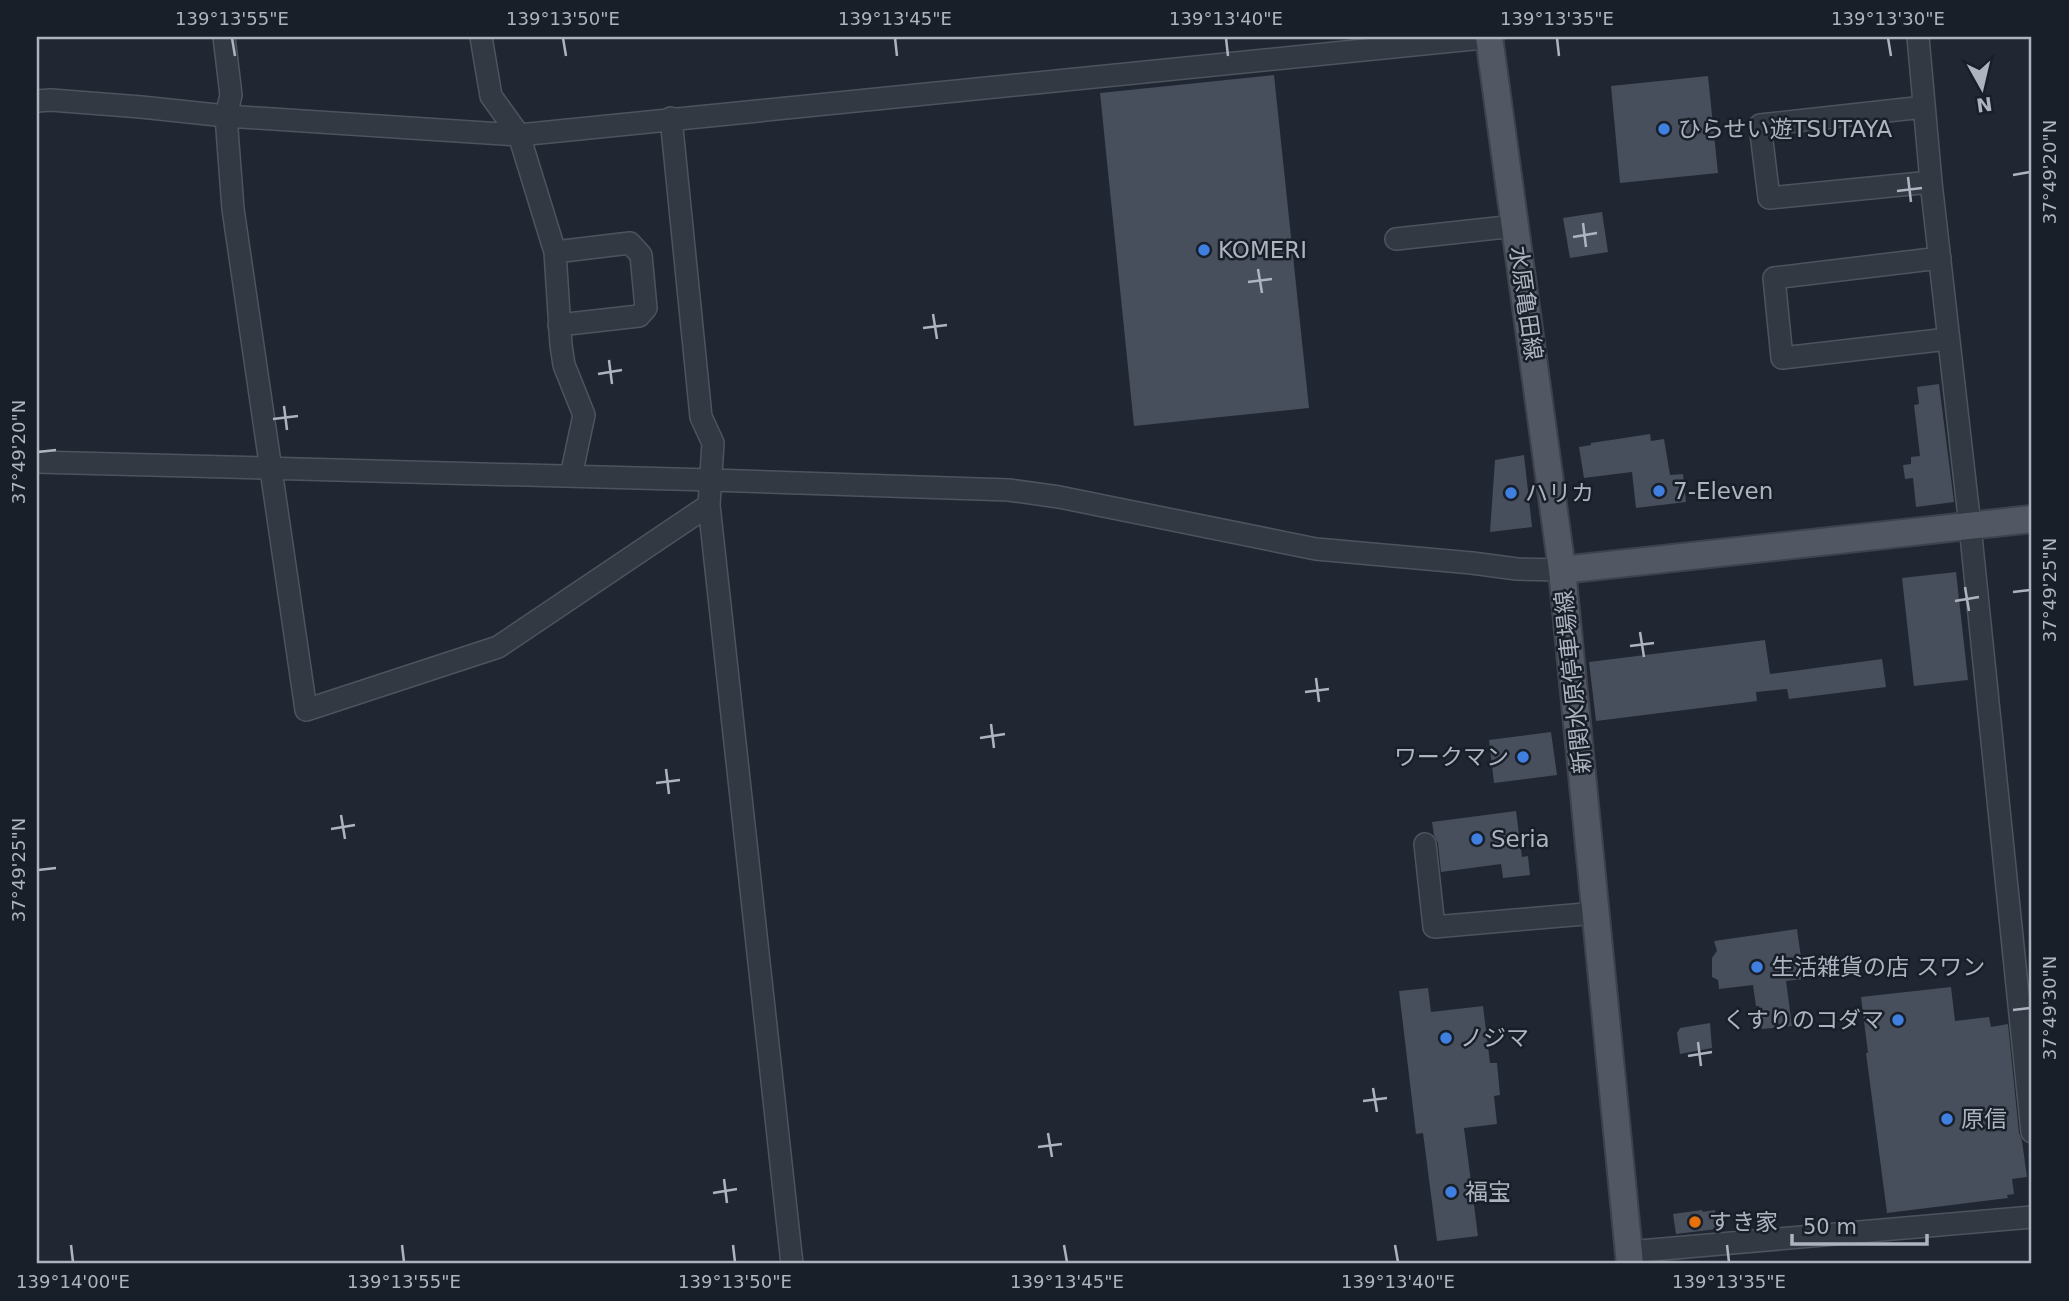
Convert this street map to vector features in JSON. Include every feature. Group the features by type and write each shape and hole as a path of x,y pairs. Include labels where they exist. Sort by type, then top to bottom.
{"main road":[{"name":"水原亀田線","path":"1490,37 1562,570"},
{"name":"新関水原停車場線","path":"1629,1258 1562,570 2032,519"}],"street":[{"path":"224,37 231,95 226,116 233,209 306,710 498,647 709,505"},
{"path":"481,37 491,96 519,135 555,252 564,365 584,415 571,476"},
{"path":"37,101 519,135 1490,37"},
{"path":"1918,37 2032,1132"},
{"path":"1924,107 1760,125 1769,198 1931,182"},
{"path":"671,118 701,417 713,443 709,505 792,1264"},
{"path":"1396,239 1515,226"},
{"path":"555,252 630,243 641,255 646,308 639,316 559,325"},
{"path":"1940,258 1773,278 1782,358 1948,339"},
{"path":"37,462 1009,490 1059,497 1316,549 1517,569 1562,570"},
{"path":"1424,844 1434,928 1596,913"},
{"path":"1629,1258 2032,1217"}],"building":[{"name":"KOMERI","path":"1274,75 1309,408 1134,426 1100,93"},
{"name":"ひらせい遊TSUTAYA","path":"1708,76 1718,173 1620,183 1611,86"},
{"path":"1602,212 1608,252 1570,258 1563,218"},
{"path":"1939,384 1954,502 1916,507 1913,478 1905,479 1903,465 1911,464 1911,457 1920,456 1914,405 1919,404 1917,387"},
{"path":"1650,434 1651,441 1664,439 1670,475 1683,474 1686,502 1636,508 1632,472 1584,478 1579,447"},
{"name":"ハリカ","path":"1524,455 1532,527 1490,532 1495,460"},
{"path":"1956,572 1968,680 1914,686 1902,578"},
{"path":"1765,640 1770,674 1882,659 1886,687 1789,699 1787,689 1756,692 1757,701 1596,721 1589,662"},
{"name":"ワークマン","path":"1551,732 1557,775 1494,783 1489,740"},
{"name":"Seria","path":"1516,811 1522,857 1528,856 1530,875 1503,878 1501,864 1441,872 1438,843 1432,822"},
{"name":"生活雑貨の店 スワン","path":"1797,929 1804,979 1786,981 1792,1026 1762,1029 1753,985 1719,989 1718,980 1712,977 1712,958 1717,951 1714,941"},
{"name":"原信","path":"1951,987 1955,1021 1989,1017 1991,1027 2008,1024 2019,1133 2027,1177 2012,1179 2014,1194 2007,1195 2008,1198 1887,1213 1861,997"},
{"name":"ノジマ","path":"1428,988 1431,1012 1483,1006 1490,1063 1497,1063 1500,1095 1494,1096 1497,1124 1464,1128 1478,1236 1437,1241 1423,1133 1416,1134 1399,991"},
{"path":"1710,1023 1712,1048 1680,1054 1677,1033 1680,1028"},
{"name":"すき家","path":"1715,1210 1717,1229 1676,1234 1673,1214"}],"place":[{"name":"ひらせい遊TSUTAYA","path":"1664,129"},
{"name":"KOMERI","path":"1204,250"},
{"name":"7-Eleven","path":"1659,491"},
{"name":"ハリカ","path":"1511,493"},
{"name":"ワークマン","path":"1523,757"},
{"name":"Seria","path":"1477,839"},
{"name":"生活雑貨の店 スワン","path":"1757,967"},
{"name":"くすりのコダマ","path":"1898,1020"},
{"name":"ノジマ","path":"1446,1038"},
{"name":"原信","path":"1947,1119"},
{"name":"福宝","path":"1451,1192"},
{"name":"すき家","path":"1695,1222"}]}
